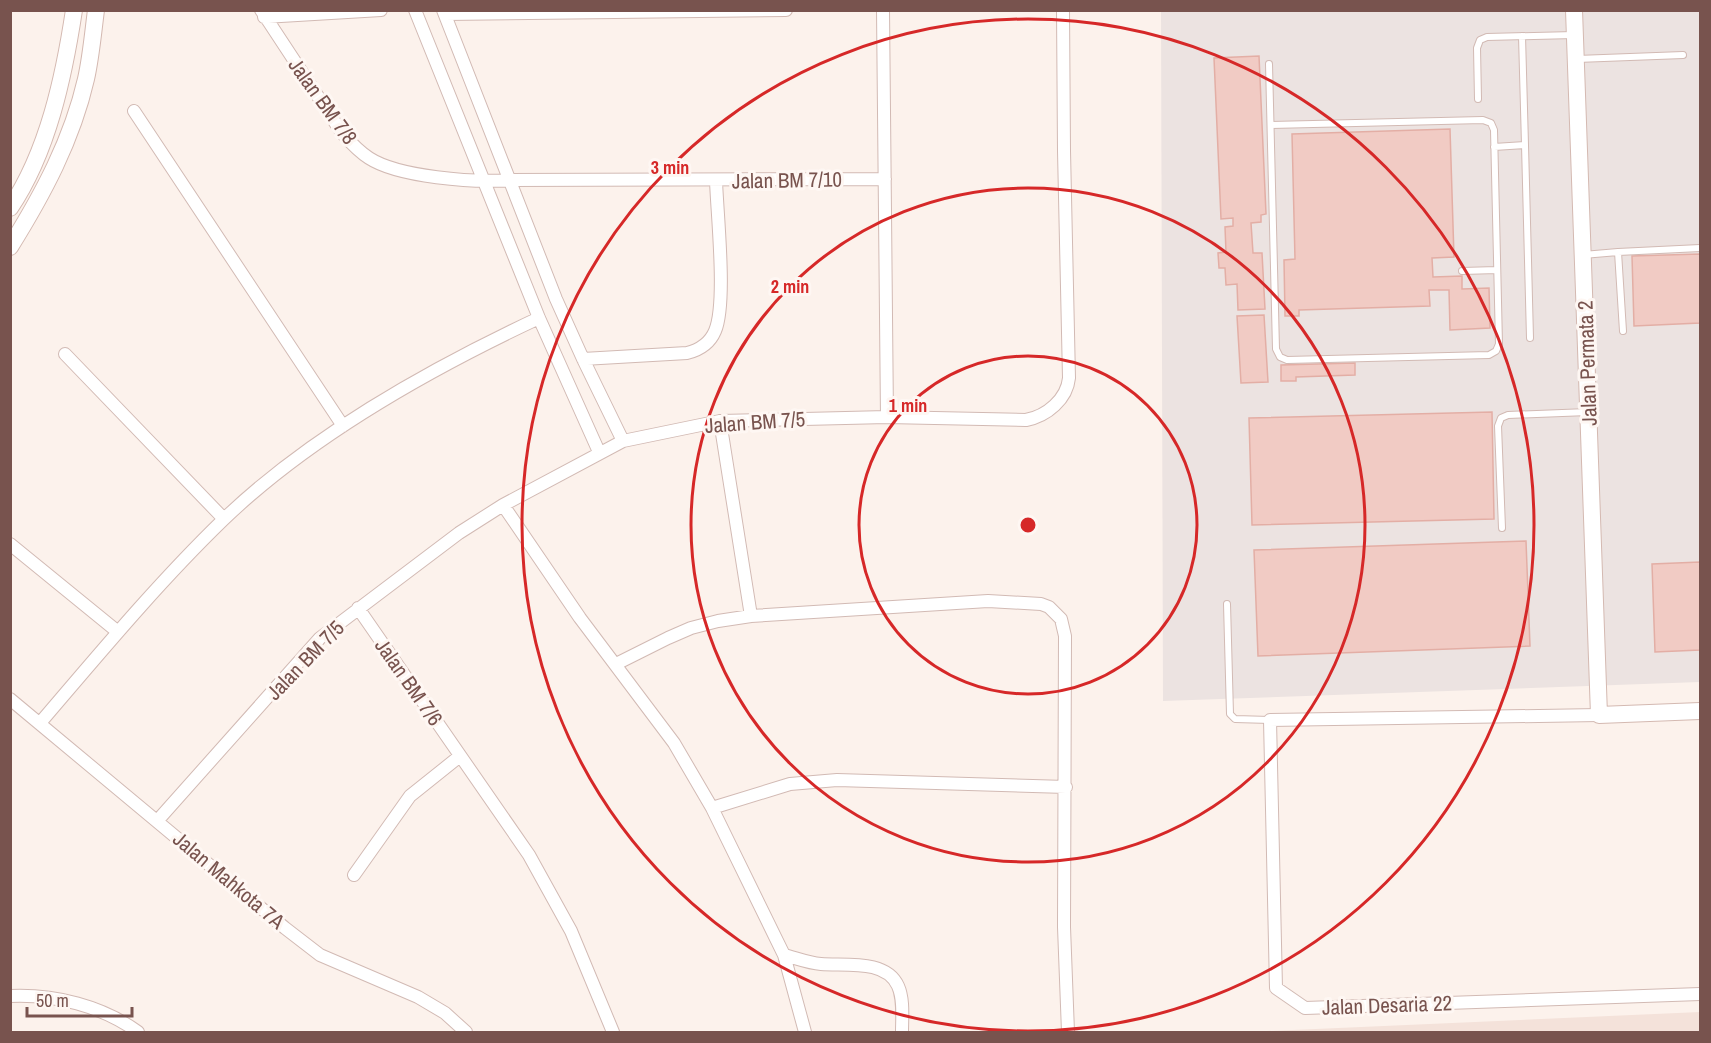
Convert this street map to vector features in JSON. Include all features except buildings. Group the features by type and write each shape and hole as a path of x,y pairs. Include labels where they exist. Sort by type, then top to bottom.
{"street":[{"path":"10,208 18,197 41,146 65,69 74,10"},
{"path":"10,247 38,202 64,149 86,79 96,10"},
{"path":"263,14 381,10"},
{"path":"415,10 539,318 599,452"},
{"path":"623,441 556,299 444,12 786,10"},
{"path":"883,10 887,417"},
{"name":"Jalan BM 7/5","path":"158,820 320,638 459,533 503,505 599,452 623,441 720,421 887,417 1026,420 1035,418 1060,401 1067,390 1069,378 1063,10"},
{"name":"Jalan Permata 2","path":"1574,10 1599,715"},
{"name":"Jalan BM 7/8","path":"263,14 342,133 354,147 370,159 390,167 416,173 485,182 509,180"},
{"path":"134,111 343,426"},
{"name":"Jalan BM 7/10","path":"509,180 885,179"},
{"path":"583,359 687,353 701,348 712,337 718,323 720,285 716,180"},
{"path":"40,723 169,575 224,519 285,467 343,426 474,348 539,318"},
{"path":"65,354 224,519"},
{"path":"720,421 751,616"},
{"path":"503,505 580,618 674,743 712,808 784,955 805,1032"},
{"path":"10,544 118,632"},
{"path":"616,664 691,628 751,616 987,601 1041,604 1049,607 1061,619 1065,636 1064,927 1068,1032"},
{"name":"Jalan BM 7/6","path":"358,608 530,855 571,931 613,1032"},
{"name":"Jalan Mahkota 7A","path":"10,699 320,955 418,997 445,1013 466,1032"},
{"path":"1270,720 1599,715 1701,711"},
{"name":"Jalan Desaria 22","path":"1270,720 1276,988 1305,1008 1701,994"},
{"path":"354,875 410,796 460,756"},
{"path":"712,808 790,784 837,780 1066,787"},
{"path":"784,955 819,964 873,968 889,974 896,980 902,997 902,1032"},
{"path":"10,996 48,998 78,1004 124,1023 138,1032"}],"lane":[{"path":"1478,99 1477,48 1480,40 1487,37 1575,35"},
{"path":"1522,36 1530,338"},
{"path":"1576,59 1683,54"},
{"path":"1269,64 1276,349 1280,357 1283,359 1489,355 1496,351 1499,344 1494,130 1491,123 1483,120 1271,125"},
{"path":"1494,147 1525,146"},
{"path":"1583,255 1701,248"},
{"path":"1618,252 1623,331"},
{"path":"1462,271 1497,270"},
{"path":"1502,528 1498,426 1501,418 1508,415 1588,412"},
{"path":"1227,604 1230,714 1239,720 1270,720"}],"shaded area":[{"path":"1161,11 1700,11 1700,682 1163,701"},
{"path":"1700,1012 1700,1032 1246,1032"}]}
